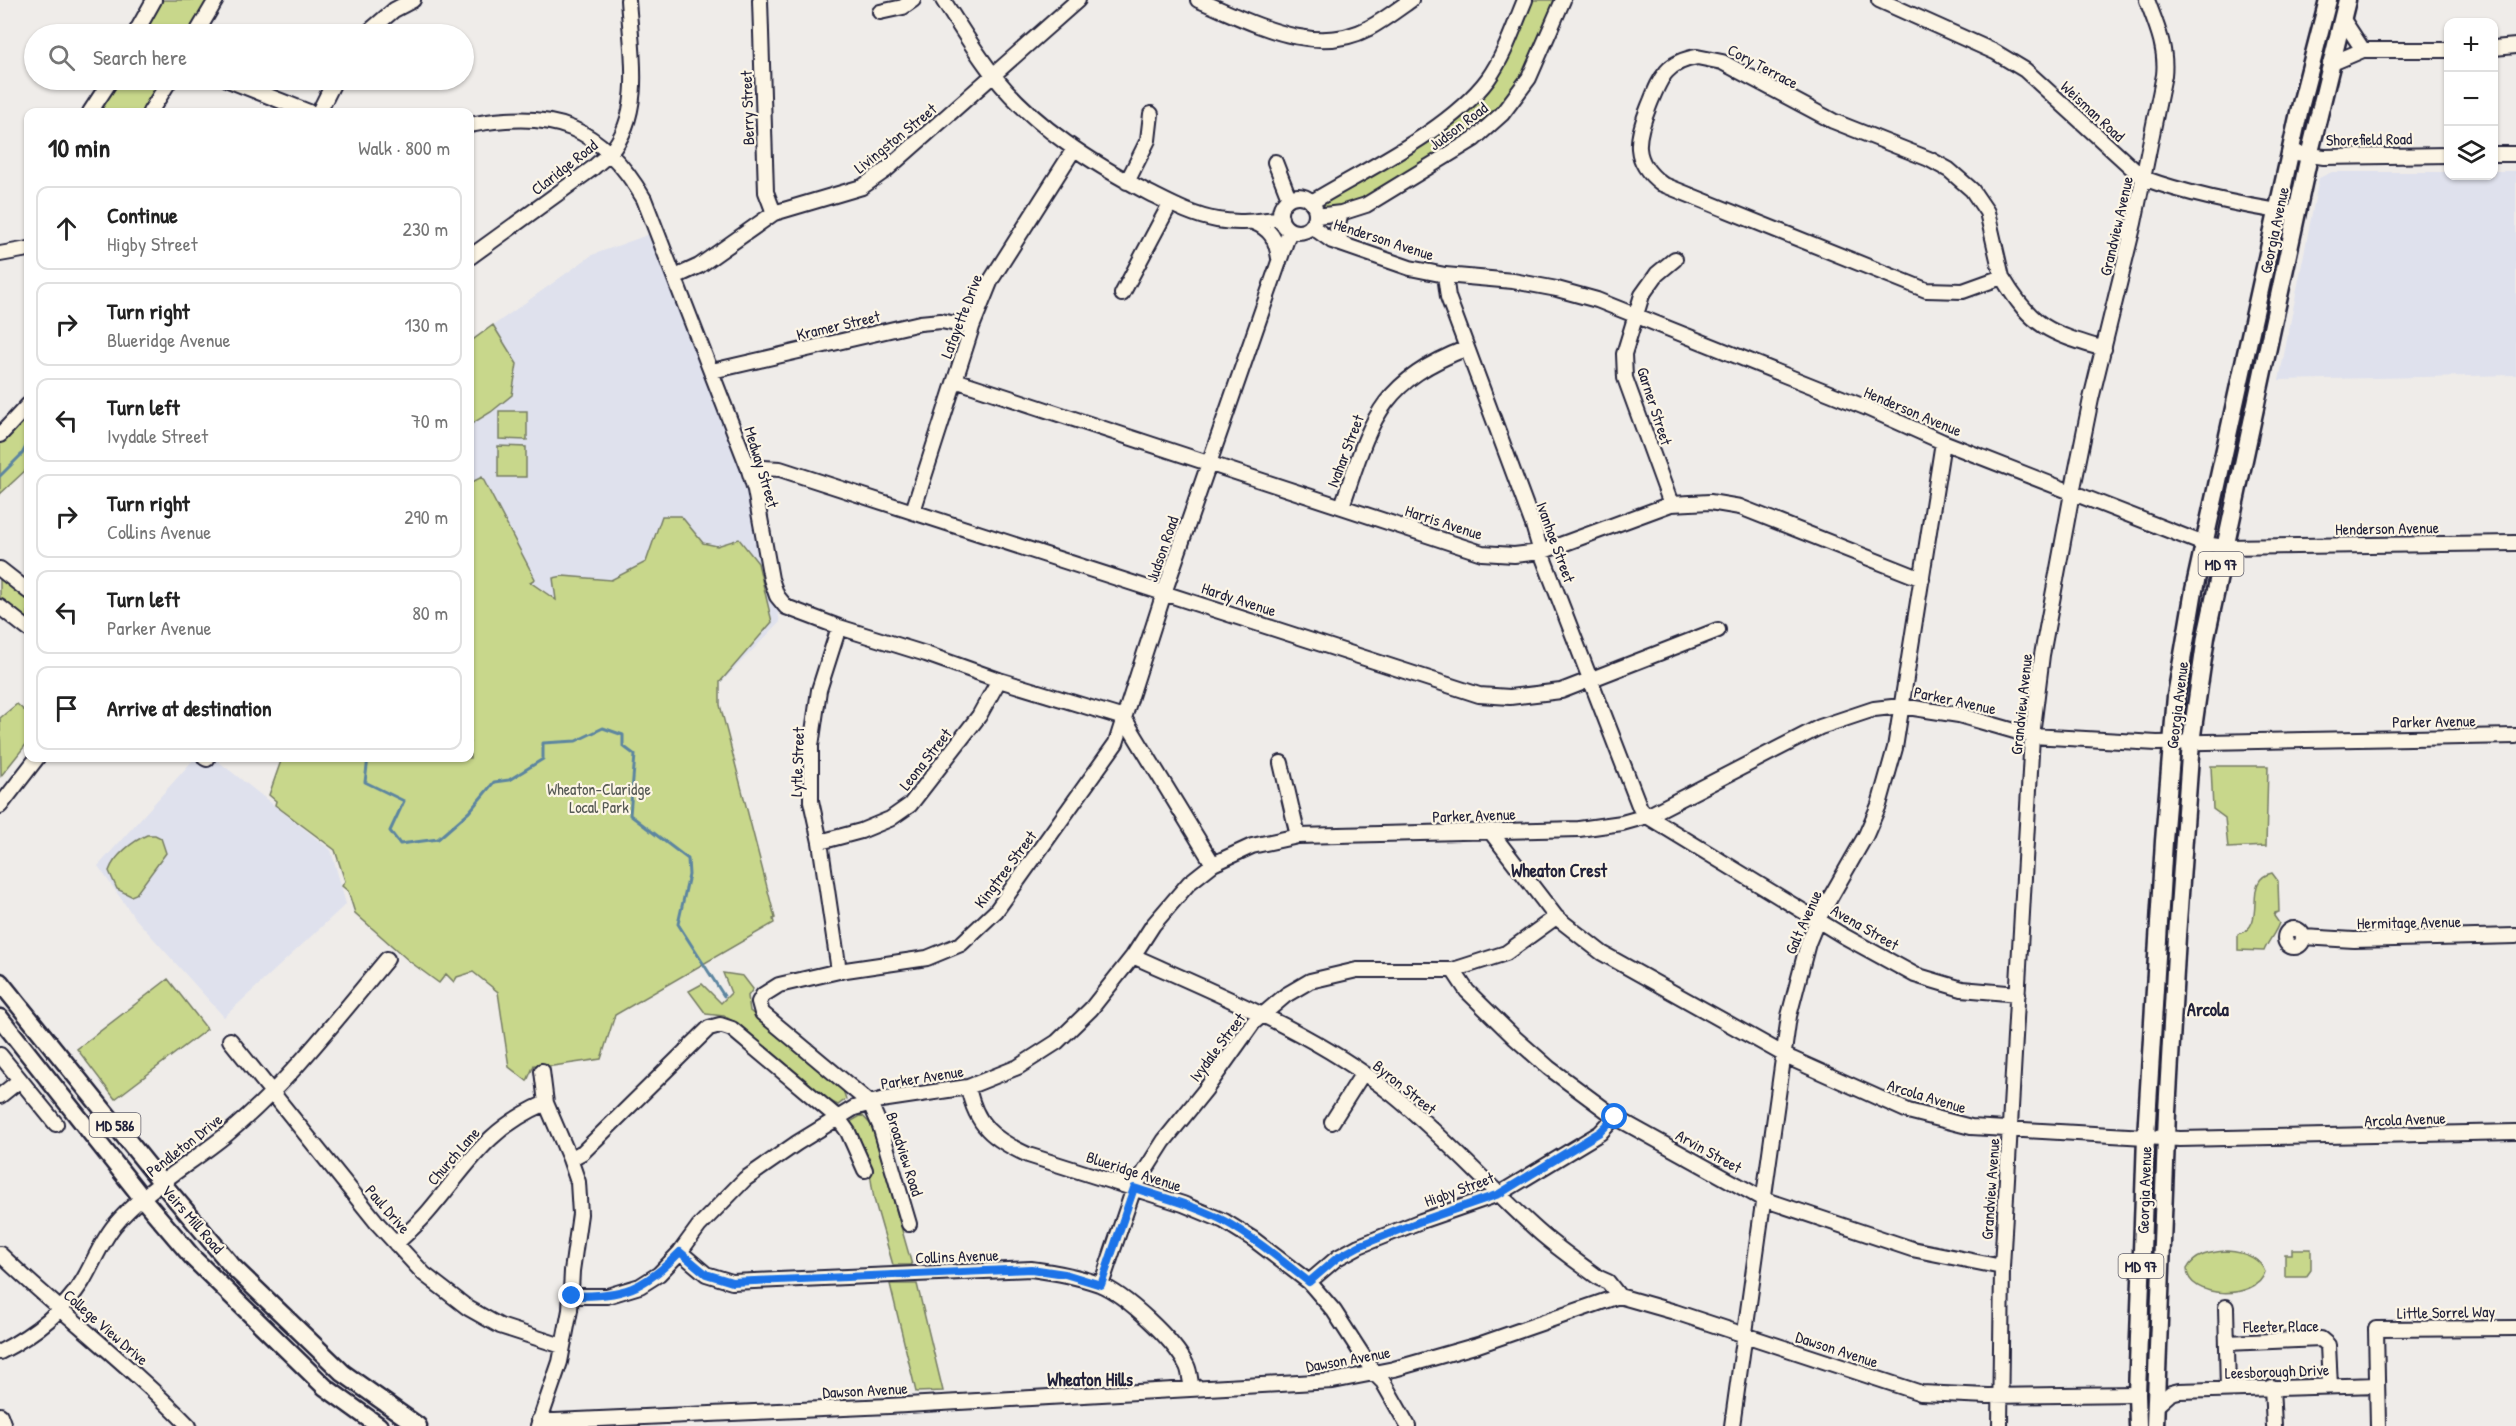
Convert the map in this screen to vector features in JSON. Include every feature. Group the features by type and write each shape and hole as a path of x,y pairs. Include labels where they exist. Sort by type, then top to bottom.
{"main road":[{"name":"Georgia Avenue","path":"2138,1426 2137,1394 2146,1137 2171,743 2184,650 2204,544 2307,76 2328,0"},
{"name":"Georgia Avenue","path":"2155,1418 2177,925 2191,742 2206,637 2308,156 2347,0"},
{"name":"Veirs Mill Road","path":"0,982 162,1184 233,1267 343,1373 418,1426"},
{"name":"Veirs Mill Road","path":"0,1018 143,1199 194,1259 325,1387 379,1426"},
{"path":"2155,1418 2137,1394 2148,1387 2156,1377"}],"street":[{"path":"141,24 154,0"},
{"path":"202,24 216,0"},
{"path":"378,24 394,10 413,0"},
{"name":"Claridge Road","path":"474,254 593,168 611,152 624,130 632,103 628,0"},
{"name":"Berry Street","path":"760,0 766,192 774,213"},
{"path":"880,12 903,7 913,0"},
{"path":"943,0 994,76 1042,124 1074,149 1127,182 1170,204 1214,220 1253,222 1281,219"},
{"name":"Livingston Street","path":"675,277 699,266 774,213 862,187 886,170 1078,0"},
{"path":"1198,0 1289,37 1327,40 1368,29 1412,0"},
{"name":"Judson Road","path":"1314,221 1366,205 1474,139 1502,114 1528,78 1563,0"},
{"name":"Grandview Avenue","path":"2000,1426 2002,1267 2032,736 2042,656 2072,493 2143,178 2166,62 2161,39 2147,0"},
{"name":"Judson Road","path":"1312,202 1432,130 1456,113 1488,78 1501,58 1520,2"},
{"name":"Weisman Road","path":"1888,2 1995,52 2025,70 2143,178 2168,187 2297,213"},
{"path":"2342,18 2362,50"},
{"path":"2498,48 2516,46"},
{"path":"2331,64 2362,50 2444,50"},
{"name":"Cory Terrace","path":"2002,278 1963,291 1948,293 1926,290 1662,184 1643,164 1638,143 1640,129 1662,75 1683,61 1698,57 1714,59 1833,121 1942,165 1972,190 1987,212 2002,278 2021,307 2042,326 2065,337 2103,349"},
{"path":"93,108 104,90"},
{"path":"152,108 164,90"},
{"path":"253,90 299,108"},
{"path":"321,108 329,90"},
{"path":"1127,182 1148,140 1151,114"},
{"name":"Medway Street","path":"474,124 526,118 555,122 591,138 611,152 631,176 644,199 748,467 755,490 771,579 777,596 786,607 838,627 926,654 999,680 1124,718"},
{"name":"Lafayette Drive","path":"913,511 972,327 991,280 1074,149"},
{"name":"Shorefield Road","path":"2290,152 2308,156 2444,155"},
{"path":"2498,154 2516,154"},
{"path":"1275,162 1289,198"},
{"path":"1300,196 1312,202 1314,221 1301,232 1290,230 1281,219 1281,207 1289,198 1300,196"},
{"path":"1122,294 1170,204"},
{"path":"1341,213 1337,228 1341,244"},
{"name":"Henderson Avenue","path":"1314,221 1318,233 1341,244 1410,268 1445,275 1513,281 1557,289 1635,315 1867,408 1943,442 2204,544 2225,547 2516,543"},
{"path":"1253,222 1265,227 1272,234 1279,258"},
{"name":"Judson Road","path":"1124,718 1164,592 1290,230"},
{"path":"0,254 24,250"},
{"name":"Garner Street","path":"1671,504 1625,378 1624,354 1645,289 1657,274 1675,259"},
{"name":"Ivanhoe Street","path":"1445,275 1448,297 1541,552 1640,808 1647,816"},
{"name":"Kramer Street","path":"712,370 920,322 941,321 972,327"},
{"name":"Ivahar Street","path":"1342,506 1367,434 1380,409 1397,388 1416,372 1439,359 1467,348"},
{"name":"Harris Avenue","path":"955,380 1482,553 1514,555 1541,552 1671,504 1710,502 1740,507 1922,579"},
{"path":"0,435 24,409"},
{"name":"Galt Avenue","path":"1732,1426 1794,988 1818,919 1866,835 1879,805 1896,748 1943,442"},
{"name":"Hardy Avenue","path":"748,467 780,469 1479,695 1510,697 1539,695 1591,680 1718,630"},
{"path":"0,569 24,588"},
{"path":"0,607 24,626"},
{"name":"Lytle Street","path":"838,627 819,690 811,746 811,801 820,842 839,970"},
{"name":"Leona Street","path":"820,842 861,831 890,819 910,805 979,716 999,680"},
{"name":"Parker Avenue","path":"572,1296 607,1296 640,1286 659,1274 680,1252 699,1226 746,1179 797,1143 854,1108 870,1103 968,1087 1018,1067 1058,1042 1091,1009 1133,956 1171,902 1189,883 1213,864 1252,846 1298,836 1580,829 1622,823 1647,816 1820,727 1874,709 1901,706 1959,715 2032,736 2171,743 2516,736"},
{"path":"1124,718 1213,864"},
{"name":"Kingtree Street","path":"759,1002 763,995 779,985 839,970 927,958 961,944 996,911 1116,743 1124,718"},
{"path":"0,806 34,762"},
{"path":"1281,763 1298,836"},
{"name":"Avena Street","path":"1647,816 1842,935 1915,975 1962,989 2018,994"},
{"name":"Arcola Avenue","path":"1490,831 1556,916 1602,953 1784,1054 1908,1111 1971,1127 2166,1138 2305,1138 2516,1132"},
{"name":"Ivydale Street","path":"1101,1285 1134,1188 1164,1141 1206,1089 1253,1023 1286,995 1310,981 1357,970 1453,970 1506,953 1556,916"},
{"name":"Hermitage Avenue","path":"2303,937 2354,940 2516,936"},
{"name":"Byron Street","path":"1133,956 1264,1014 1363,1073 1408,1108 1540,1233 1599,1278 1608,1282 1619,1296"},
{"name":"Pendleton Drive","path":"0,1352 24,1340 61,1310 82,1282 113,1226 143,1199 226,1134 273,1092 304,1060 387,959"},
{"name":"Arvin Street","path":"1453,970 1467,992 1515,1038 1549,1068 1615,1117 1763,1199 1912,1250 2002,1267"},
{"name":"Broadview Road","path":"759,1002 762,1013 870,1103 880,1126 909,1224"},
{"path":"570,1158 583,1152 709,1028 720,1025 732,1029 838,1118 848,1132 864,1170"},
{"name":"Paul Drive","path":"230,1040 396,1244 424,1274 468,1308 500,1326 562,1346"},
{"path":"0,1055 56,1124"},
{"path":"536,1424 560,1362 572,1296 572,1271 580,1214 578,1182 546,1103 542,1071"},
{"path":"1332,1122 1363,1073"},
{"path":"0,1096 20,1080"},
{"name":"Blueridge Avenue","path":"968,1087 971,1102 979,1120 1005,1144 1028,1155 1183,1204 1224,1221 1253,1239 1309,1282 1334,1311 1374,1373 1383,1382 1408,1426"},
{"name":"Church Lane","path":"396,1244 427,1212 486,1141 521,1113 546,1103"},
{"name":"Higby Street","path":"1309,1282 1337,1258 1359,1246 1421,1221 1499,1194 1600,1132 1615,1117"},
{"name":"Collins Avenue","path":"680,1252 706,1274 732,1282 1031,1269 1065,1274 1101,1285 1135,1308 1168,1340 1187,1367 1192,1389"},
{"name":"College View Drive","path":"0,1254 159,1396 189,1426"},
{"name":"Dawson Avenue","path":"536,1424 555,1421 1315,1383 1374,1373 1478,1345 1619,1296 1921,1393 2000,1396 2137,1394"},
{"name":"Fleeter Place","path":"2226,1307 2228,1389"},
{"name":"Little Sorrel Way","path":"2377,1385 2376,1329 2516,1328"},
{"name":"Fleeter Place","path":"2227,1343 2321,1339 2328,1344 2330,1386"},
{"path":"2156,1377 2179,1391"},
{"path":"2377,1385 2378,1426"},
{"name":"Leesborough Drive","path":"2179,1391 2377,1385"},
{"path":"2272,1387 2274,1426"},
{"path":"2155,1418 2171,1393 2179,1391"},
{"path":"0,1415 4,1426"}],"shaded area":[{"path":"2498,171 2516,171 2516,375 2279,380 2319,178 2332,172 2444,172 2444,180 2498,180"},
{"path":"650,234 662,243 751,482 780,622 704,700 474,543 474,339 592,255"},
{"path":"191,762 219,762 331,850 346,904 224,1017 134,917 98,866"}],"green space":[{"path":"163,0 208,0 193,24 149,24"},
{"path":"1533,0 1560,0 1516,91 1472,136 1360,203 1325,210 1323,201 1445,128 1481,97 1512,49"},
{"path":"111,90 154,90 143,108 100,108"},
{"path":"493,325 517,364 512,395 474,423 474,339"},
{"path":"499,411 527,411 527,440 499,439"},
{"path":"24,421 24,472 0,494 0,444"},
{"path":"498,446 526,447 526,477 498,477"},
{"name":"Wheaton-Claridge Local Park","path":"482,477 535,579 530,582 556,600 553,578 563,576 611,580 646,562 662,516 681,516 703,543 717,546 739,539 758,563 772,622 720,682 720,705 775,918 774,923 615,1015 601,1059 553,1066 534,1065 527,1081 509,1067 498,992 473,972 457,977 454,982 446,974 439,983 409,961 355,913 348,891 342,886 345,881 335,850 275,805 276,801 269,795 281,762 474,762 474,481"},
{"path":"0,574 24,592 24,617 0,597"},
{"path":"17,704 24,710 24,747 1,776 0,718"},
{"path":"2211,766 2268,766 2266,846 2228,848 2225,818 2213,809"},
{"path":"147,835 161,838 166,853 136,894 131,896 117,889 109,871 111,865 125,850"},
{"path":"2272,873 2278,881 2279,912 2274,916 2279,923 2264,951 2238,950 2238,934 2247,929 2252,922 2258,884 2263,877"},
{"path":"723,973 743,976 753,989 748,996 750,1011 842,1087 846,1099 838,1105 828,1100 733,1021 724,1016 706,1014 689,991 702,984 721,1003 731,993"},
{"path":"168,979 207,1029 115,1099 77,1049"},
{"path":"862,1115 872,1126 912,1265 893,1265 874,1199 870,1173 850,1122"},
{"path":"2292,1249 2311,1249 2311,1270 2306,1277 2285,1277 2285,1254 2292,1254"},
{"path":"2227,1251 2244,1254 2259,1262 2265,1272 2259,1281 2237,1292 2223,1293 2198,1286 2190,1279 2187,1269 2194,1260 2209,1253"},
{"path":"890,1284 917,1284 943,1391 916,1392"}],"waterway":[{"path":"0,476 24,450"},
{"path":"368,762 365,782 404,801 390,831 400,844 438,839 469,812 494,782 509,780 543,759 543,743 576,741 603,728 623,735 623,746 635,755 630,815 688,859 689,875 678,924 724,996"}],"district":[{"name":"Wheaton Crest","path":"1559,870"},
{"name":"Arcola","path":"2208,1009"},
{"name":"Wheaton Hills","path":"1090,1379"}],"route":[{"path":"572,1296 607,1296 640,1286 659,1274 680,1252 706,1274 732,1282 1031,1269 1065,1274 1101,1285 1134,1188 1183,1204 1224,1221 1253,1239 1309,1282 1337,1258 1359,1246 1421,1221 1499,1194 1600,1132 1615,1117"}]}
